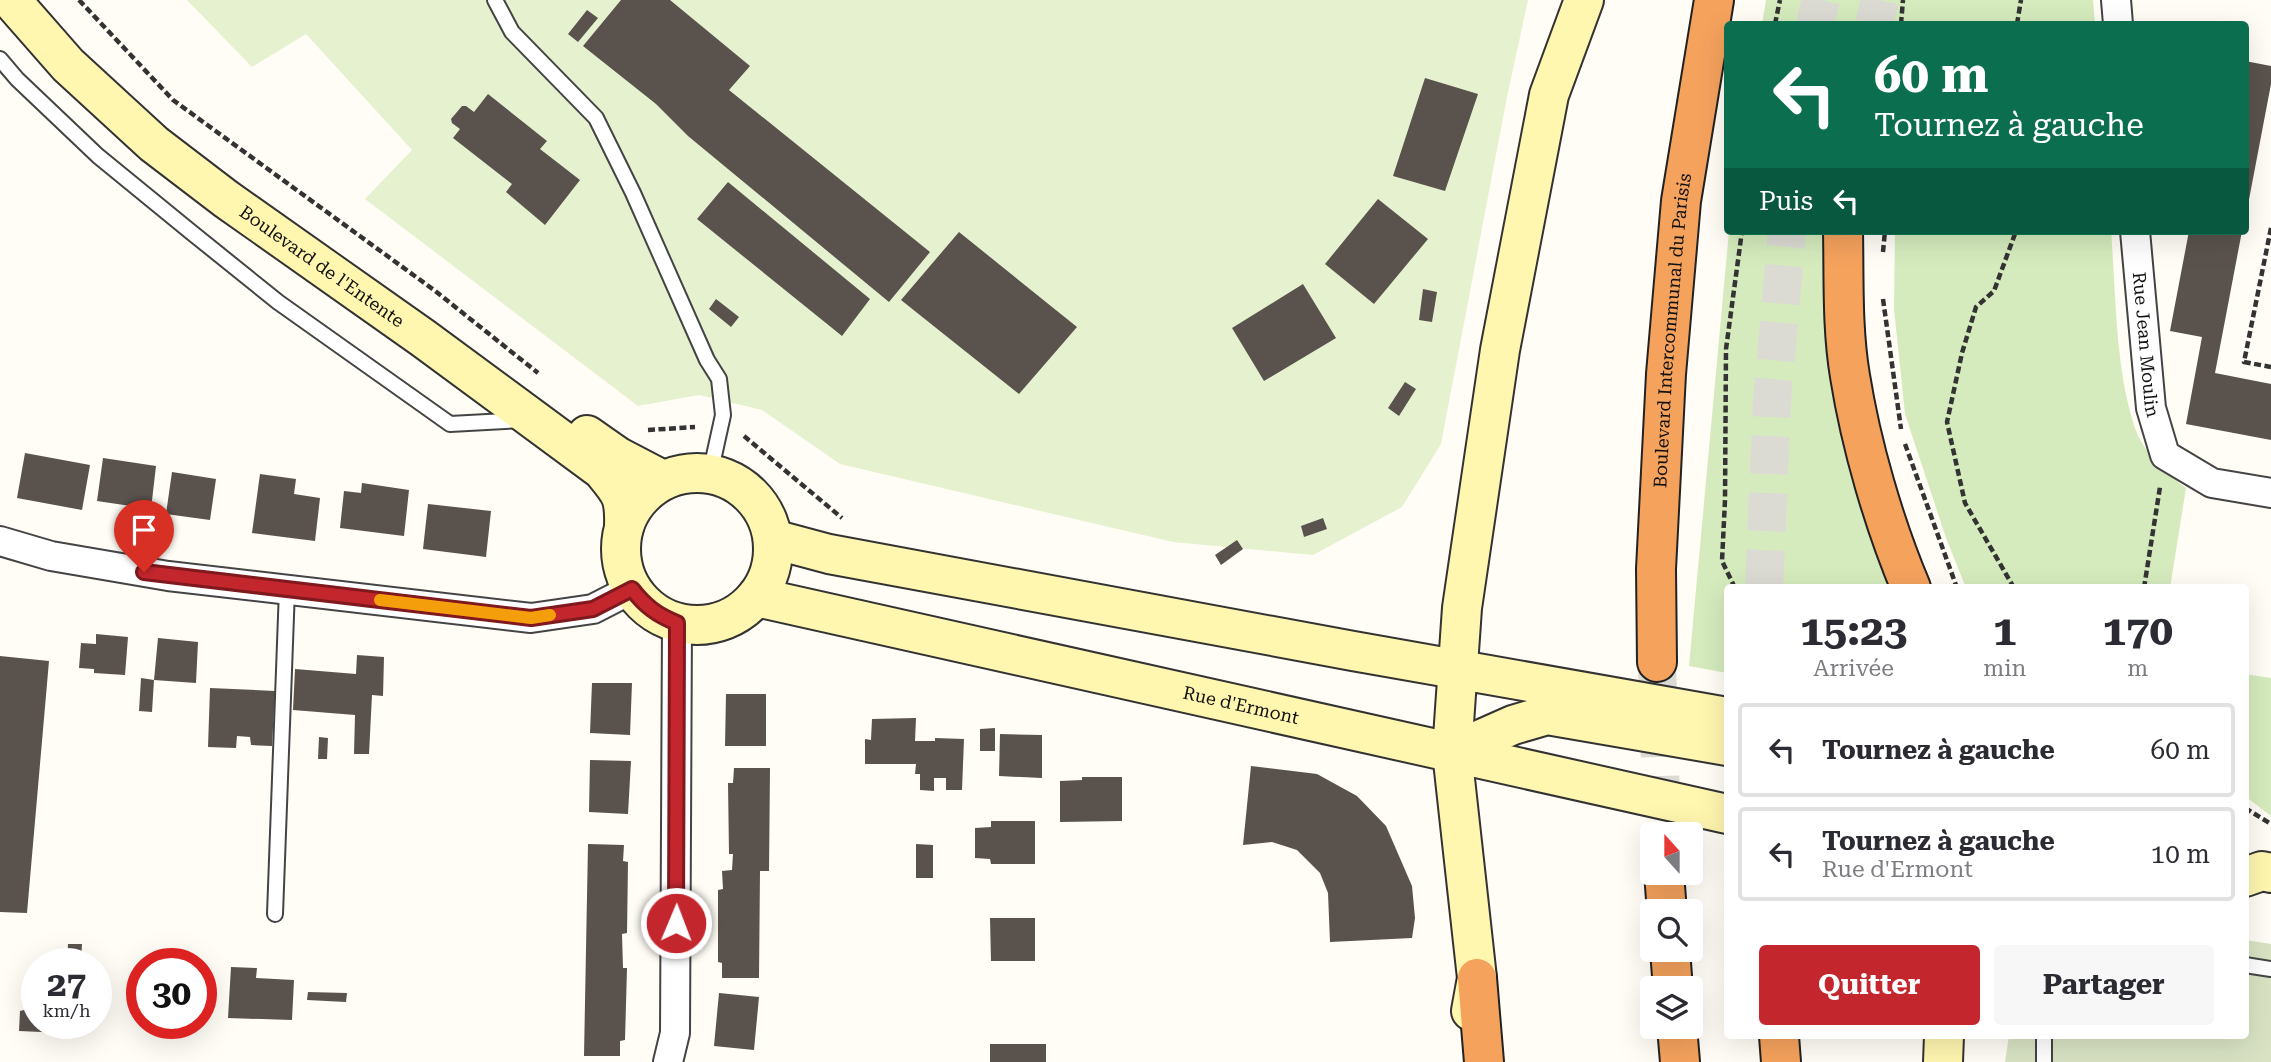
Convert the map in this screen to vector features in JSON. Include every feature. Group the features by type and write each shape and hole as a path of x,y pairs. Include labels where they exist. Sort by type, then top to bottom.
{"highway":[{"name":"Boulevard Intercommunal du Parisis","path":"1657,662 1656,569 1666,374 1681,201 1714,0"},
{"path":"1843,235 1844,307 1850,375 1866,450 1896,553 1909,584"},
{"path":"1477,978 1484,1062"},
{"path":"1678,1039 1681,1062"},
{"path":"1779,1039 1781,1062"}],"main road":[{"name":"Boulevard de l'Entente","path":"11,0 68,65 155,144 226,200 412,331 601,470 621,493 624,527"},
{"name":"Boulevard de l'Entente","path":"43,0 99,63 161,116 474,348 556,414 617,456 663,480"},
{"path":"1468,1062 1466,1033 1477,978 1452,752 1462,608 1502,337 1549,95 1584,0"},
{"path":"686,473 710,474 733,482 752,496 766,516 773,539 773,560 757,597 740,612 720,622 699,625 677,623 652,610 632,589 623,570 620,548 624,527 632,508 646,492 663,480 686,473"},
{"path":"773,539 828,554 1724,715"},
{"name":"Rue d'Ermont","path":"757,597 1317,724 1722,810"},
{"path":"1452,752 1513,725 1547,715 1724,745"},
{"path":"1943,1062 1944,1039"}],"street":[{"path":"2116,0 2118,21"},
{"name":"Rue Jean Moulin","path":"2135,235 2151,408 2165,455"},
{"path":"2165,455 2212,483 2271,493"},
{"path":"0,541 51,556 155,573 531,618 593,609 632,589"},
{"path":"668,1062 675,1033 677,623"}],"lane":[{"path":"495,0 512,32 596,118 633,193 707,360 719,379 723,415 710,474"},
{"path":"0,60 98,156 191,232 278,302 450,424 533,420"},
{"path":"275,914 287,589"},
{"path":"2249,966 2271,970"},
{"path":"2044,1039 2044,1062"}],"path":[{"path":"79,0 173,100 391,258 546,380"},
{"path":"1776,21 1780,0"},
{"path":"1901,21 1903,0"},
{"path":"2018,21 2021,0"},
{"path":"2271,228 2244,362 2271,367"},
{"path":"1733,584 1721,561 1725,500 1726,349 1741,235"},
{"path":"1883,256 1885,235"},
{"path":"2012,584 1965,503 1947,422 1962,353 1976,307 1994,291 2015,235"},
{"path":"1882,295 1902,436 1956,584"},
{"path":"640,430 690,427 741,433 844,519"},
{"path":"2145,584 2165,455"},
{"path":"2249,810 2271,824"}],"green space":[{"path":"187,0 1528,0 1441,444 1402,507 1313,555 1173,542 840,464 762,410 699,395 638,406 365,199 412,150 306,34 252,67"},
{"path":"1766,0 2093,0 2095,21 1762,21"},
{"path":"1729,235 1841,235 1833,321 1852,475 1889,584 1724,584 1724,672 1689,666"},
{"path":"1895,235 2111,235 2120,356 2128,405 2139,437 2150,454 2186,488 2171,584 1964,584 1946,538 1905,414 1894,309"},
{"path":"2249,675 2271,678 2271,816 2249,799"},
{"path":"2249,941 2271,944 2271,1062 2005,1062 2009,1039 2249,1039"}],"building":[{"path":"621,0 670,0 750,66 729,90 930,252 889,302 688,136 656,104 583,46"},
{"path":"587,10 598,18 578,42 568,34"},
{"path":"2249,62 2271,66 2271,84 2249,200"},
{"path":"1425,78 1478,94 1445,191 1393,176"},
{"path":"488,94 547,141 540,149 580,180 545,225 506,192 512,184 453,138 460,129 451,119 462,106 474,112"},
{"path":"728,182 870,299 842,336 697,219"},
{"path":"1378,199 1428,239 1374,304 1325,264"},
{"path":"959,232 1077,327 1019,394 901,300"},
{"path":"2188,235 2241,235 2215,373 2271,384 2271,440 2186,424 2202,337 2170,331"},
{"path":"1303,284 1336,338 1264,381 1232,328"},
{"path":"1423,289 1437,292 1432,322 1419,320"},
{"path":"716,299 739,317 731,327 709,309"},
{"path":"1405,382 1416,389 1399,416 1388,408"},
{"path":"25,453 90,465 82,510 17,498"},
{"path":"103,458 156,466 151,509 97,501"},
{"path":"172,472 216,479 210,520 166,514"},
{"path":"260,474 296,479 294,494 320,498 315,541 252,533"},
{"path":"362,483 409,490 404,536 340,528 344,491 361,493"},
{"path":"428,504 491,511 486,557 423,549"},
{"path":"1323,518 1327,529 1304,537 1301,526"},
{"path":"1237,540 1243,549 1221,565 1215,555"},
{"path":"96,634 128,637 125,675 94,673 94,669 79,668 81,643 96,644"},
{"path":"158,638 198,642 196,683 154,680"},
{"path":"357,655 384,657 383,696 372,695 369,754 354,754 355,715 293,710 295,669 356,674"},
{"path":"0,656 49,661 27,913 0,912"},
{"path":"141,678 154,680 152,712 139,711"},
{"path":"592,683 632,683 630,735 590,733"},
{"path":"210,688 275,691 272,746 251,745 250,737 237,736 236,748 208,747"},
{"path":"726,694 766,694 766,746 725,746"},
{"path":"916,718 915,741 935,741 935,738 964,739 962,790 946,790 946,778 934,778 934,791 920,790 920,774 915,774 916,764 865,764 865,739 871,740 872,719"},
{"path":"995,728 995,751 980,751 980,729"},
{"path":"1000,734 1042,735 1042,778 999,776"},
{"path":"319,737 328,738 327,759 318,759"},
{"path":"590,760 631,761 628,814 589,812"},
{"path":"1251,766 1317,774 1357,796 1386,826 1412,886 1415,918 1412,938 1330,942 1328,893 1320,873 1297,850 1272,842 1243,845"},
{"path":"734,768 770,768 769,871 760,871 759,978 722,978 722,963 718,962 718,890 723,889 722,871 732,870 733,854 729,854 728,783 733,783"},
{"path":"1082,777 1122,777 1122,821 1060,822 1060,781 1082,780"},
{"path":"991,821 1035,821 1035,864 991,864 990,859 975,858 975,828 991,827"},
{"path":"588,844 624,845 623,861 628,862 627,933 622,934 623,968 627,968 625,1040 620,1041 620,1056 584,1056"},
{"path":"916,844 933,845 933,878 916,878"},
{"path":"990,918 1035,918 1035,961 991,961"},
{"path":"68,944 82,944 82,948 68,948"},
{"path":"231,967 257,968 256,978 294,980 292,1020 228,1018"},
{"path":"308,992 347,993 346,1002 307,1000"},
{"path":"719,993 759,997 754,1050 714,1046"},
{"path":"990,1044 1046,1044 1046,1062 990,1062"}],"tunnel":[{"path":"1816,21 1821,0"},
{"path":"1875,21 1880,0"},
{"path":"1764,584 1772,401 1787,235"},
{"path":"1657,662 1662,822"}],"slow traffic":[{"path":"380,600 531,618 550,615"}],"route":[{"path":"144,572 531,618 593,609 632,589 644,604 659,616 677,623 676,923"}]}
